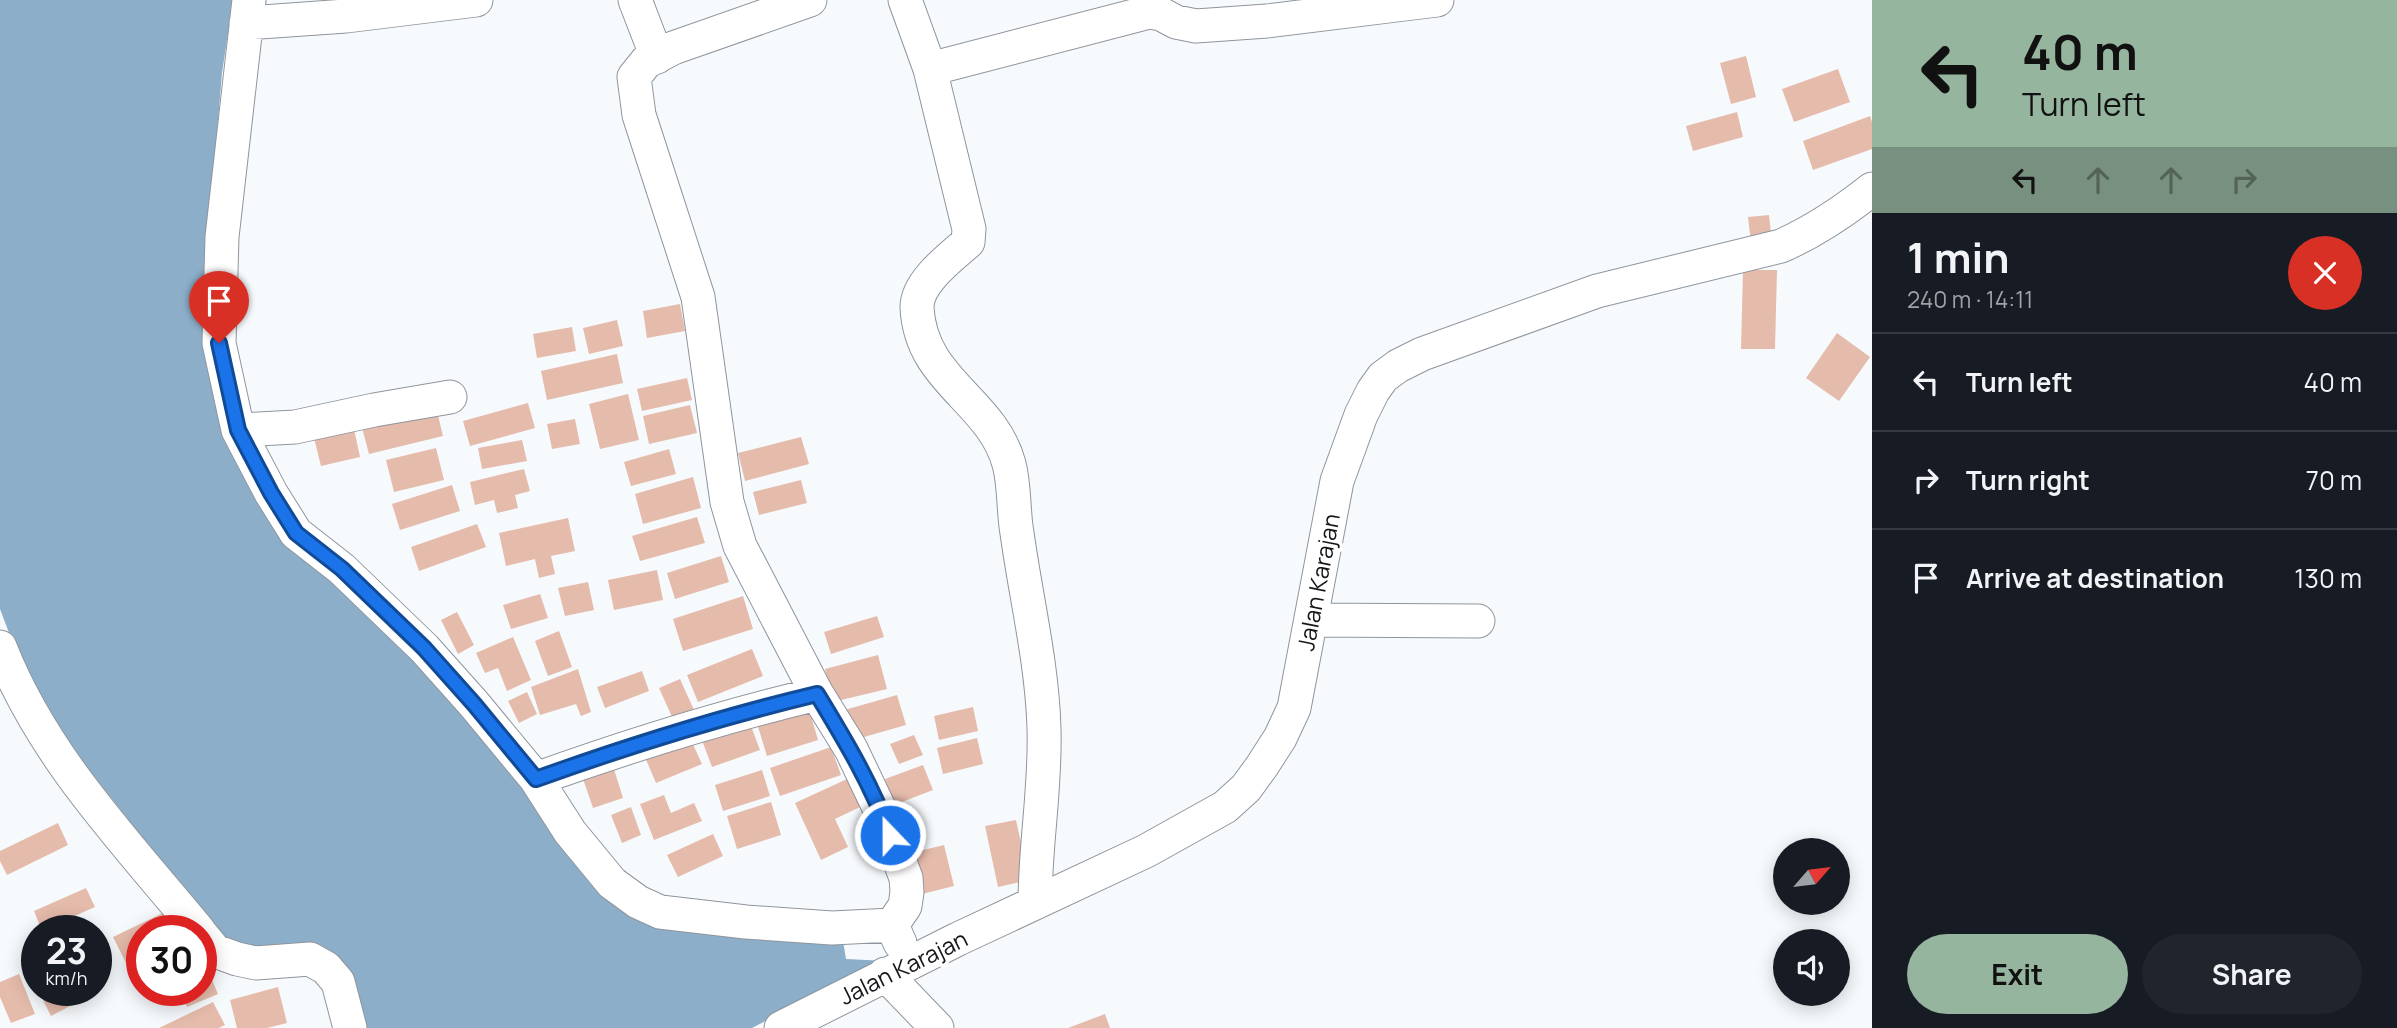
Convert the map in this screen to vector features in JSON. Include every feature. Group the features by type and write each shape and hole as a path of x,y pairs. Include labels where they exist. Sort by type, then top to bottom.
{"street":[{"path":"476,0 346,16 247,12 222,237 219,343 238,430 271,493 296,533 342,569 424,648 536,779 570,832 612,883 638,902 660,912 832,929 892,925"},
{"path":"635,0 657,57"},
{"path":"810,0 673,48 646,62 634,77 639,115 698,297 727,502 740,546 817,694 851,749 882,814 906,878 905,906 892,925 897,969 937,1028"},
{"path":"905,0 930,69 969,229 968,242 933,273 921,292 917,305 921,330 939,370 993,427 1004,446 1010,467 1016,531 1038,667 1044,729 1035,903"},
{"path":"930,69 1149,12 1196,26 1267,21 1437,0"},
{"name":"Jalan Karajan","path":"781,1028 897,969 1146,851 1225,807 1246,788 1280,738 1294,708 1337,481 1361,415 1383,377 1422,354 1597,291 1781,246 1830,221 1872,189"},
{"path":"238,430 295,427 450,397"},
{"path":"1311,620 1478,621"},
{"path":"0,647 36,722 60,759 97,810 186,915"},
{"path":"536,779 614,751 738,713 817,694"},
{"path":"217,952 256,963 310,959 326,968 338,982 350,1028"}],"water":[{"path":"0,0 233,0 222,73 209,229 223,422 387,622 623,898 843,941 846,959 887,961 752,1028 362,1028 346,969 228,947 217,933 217,915 203,915 43,711 25,675 0,609"}],"building":[{"path":"1746,56 1756,97 1731,104 1720,63"},
{"path":"1838,69 1850,102 1794,122 1782,89"},
{"path":"1737,112 1743,137 1693,151 1686,126"},
{"path":"1870,116 1872,149 1813,170 1803,141"},
{"path":"1769,215 1772,241 1751,243 1748,217"},
{"path":"1743,270 1777,270 1775,349 1741,349"},
{"path":"680,304 685,331 647,338 643,311"},
{"path":"617,320 623,346 589,354 583,328"},
{"path":"572,327 576,351 537,358 533,334"},
{"path":"1837,333 1870,357 1839,401 1806,378"},
{"path":"617,354 623,383 547,400 541,371"},
{"path":"687,378 692,400 642,411 637,389"},
{"path":"628,394 639,440 600,449 589,404"},
{"path":"528,403 535,428 470,446 463,421"},
{"path":"690,405 697,433 649,444 643,416"},
{"path":"436,407 443,436 369,454 361,424"},
{"path":"575,419 580,444 552,449 547,424"},
{"path":"354,429 360,457 321,466 314,438"},
{"path":"801,437 809,464 745,481 738,453"},
{"path":"522,440 527,461 482,469 478,448"},
{"path":"436,448 444,480 394,492 386,460"},
{"path":"669,449 676,474 631,486 624,462"},
{"path":"524,469 530,491 515,495 518,508 497,513 494,500 475,505 470,482"},
{"path":"693,477 701,508 643,524 635,494"},
{"path":"801,480 807,503 759,515 753,492"},
{"path":"452,485 460,511 400,530 392,504"},
{"path":"697,517 705,543 640,561 632,536"},
{"path":"568,518 575,551 551,556 555,574 539,578 535,559 506,566 499,533"},
{"path":"477,524 486,547 419,571 411,547"},
{"path":"721,556 729,582 675,599 667,573"},
{"path":"657,570 663,600 614,610 608,580"},
{"path":"588,582 594,610 565,616 558,588"},
{"path":"540,594 548,618 511,629 503,605"},
{"path":"743,596 753,629 683,651 673,619"},
{"path":"457,612 474,645 458,654 441,620"},
{"path":"877,616 884,637 831,654 824,632"},
{"path":"559,631 572,667 548,676 535,641"},
{"path":"513,637 531,680 507,691 498,668 485,673 476,653"},
{"path":"752,649 763,676 698,702 687,675"},
{"path":"878,655 887,689 833,702 825,669"},
{"path":"578,669 591,712 581,716 576,704 540,715 531,687"},
{"path":"642,671 649,691 605,708 597,687"},
{"path":"680,679 694,710 673,719 659,688"},
{"path":"527,692 537,714 519,723 508,701"},
{"path":"897,695 906,725 850,741 841,711"},
{"path":"807,702 818,740 767,756 755,717"},
{"path":"973,707 978,731 939,740 934,716"},
{"path":"748,718 760,750 712,767 700,735"},
{"path":"914,735 923,755 899,764 890,744"},
{"path":"689,736 702,764 656,783 644,755"},
{"path":"977,738 983,764 943,774 937,748"},
{"path":"831,747 841,775 780,796 770,768"},
{"path":"923,765 933,790 894,805 885,779"},
{"path":"613,766 623,798 593,808 582,776"},
{"path":"762,770 770,796 723,811 715,785"},
{"path":"847,779 860,807 835,819 848,847 821,860 795,803"},
{"path":"664,795 671,813 694,803 702,821 654,840 640,804"},
{"path":"771,802 781,835 737,849 727,816"},
{"path":"631,807 641,835 622,843 611,815"},
{"path":"1016,820 1029,880 998,887 985,826"},
{"path":"58,823 68,845 7,875 0,861 0,851"},
{"path":"713,834 723,856 678,877 667,855"},
{"path":"944,845 954,886 922,894 911,853"},
{"path":"86,888 95,907 77,915 36,915 34,911"},
{"path":"126,931 126,963 113,937"},
{"path":"19,974 21,1006 32,1006 35,1014 11,1023 0,997 0,982"},
{"path":"278,987 287,1023 267,1028 237,1028 230,1000"},
{"path":"46,1006 70,1006 51,1016"},
{"path":"205,1006 215,1006 225,1025 219,1028 159,1028"},
{"path":"1105,1014 1110,1028 1068,1028"}],"route":[{"path":"219,343 238,430 271,493 296,533 342,569 424,648 536,779 614,751 738,713 817,694 851,749 890,835"}]}
